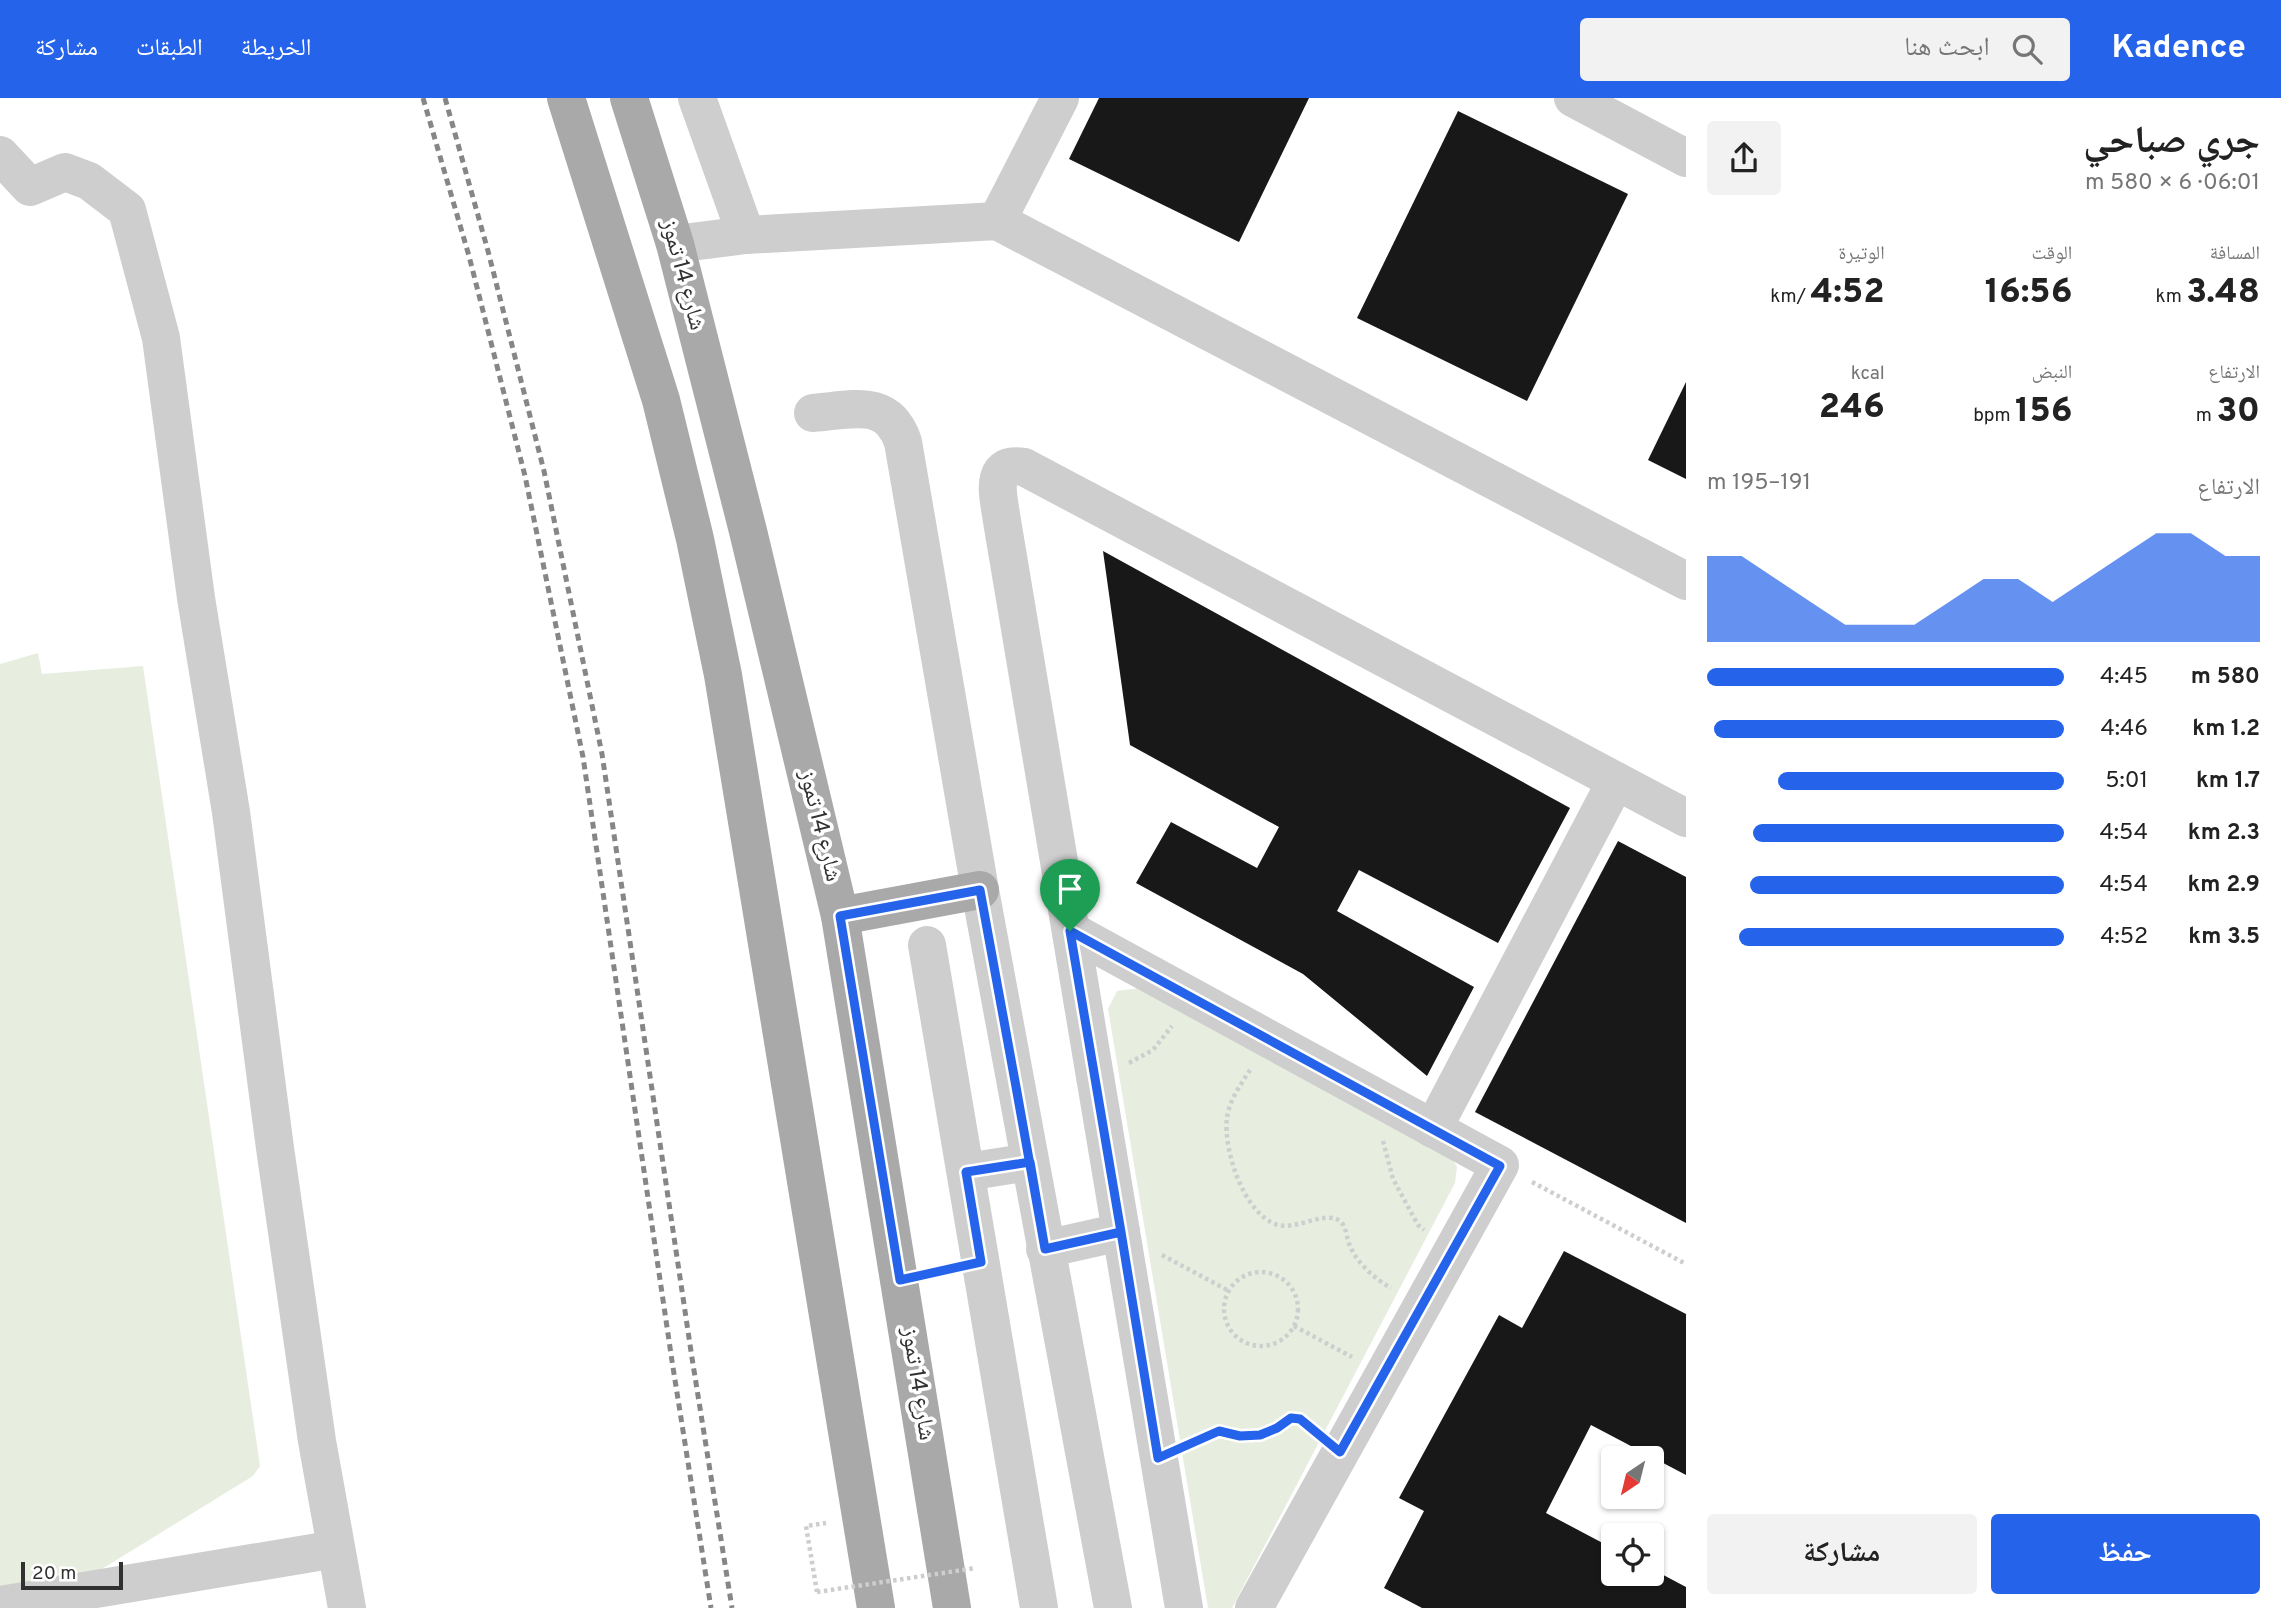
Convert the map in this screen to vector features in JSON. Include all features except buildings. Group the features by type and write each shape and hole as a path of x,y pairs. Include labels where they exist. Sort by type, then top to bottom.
{"main road":[{"path":"566,98 661,400 704,580 723,675 876,1608"},
{"name":"شارع 14 تموز","path":"629,98 675,244 748,531 840,916 952,1608"},
{"path":"840,916 980,890"}],"street":[{"path":"697,98 746,235"},
{"path":"997,221 1060,98"},
{"path":"1573,98 1686,158"},
{"path":"0,155 15,191 65,172 89,181 127,210 161,338 196,598 231,812 305,1361 347,1608"},
{"path":"675,244 746,235 997,221 1686,580"},
{"path":"813,413 871,409 886,415 898,427 907,460 980,890 1113,1608"},
{"path":"1184,1608 998,492 998,478 1002,470 1012,465 1024,467 1686,818"},
{"path":"1433,1129 1616,781"},
{"path":"1070,931 1500,1166 1254,1608"},
{"path":"928,945 1039,1608"},
{"path":"966,1172 1030,1162"},
{"path":"1045,1249 1121,1232"},
{"path":"0,1605 336,1549"}],"path":[{"path":"1094,1073 1135,1062 1153,1050 1168,1032 1188,995"},
{"path":"1278,1044 1256,1062 1246,1076 1232,1102 1227,1119 1230,1151 1245,1195 1257,1212 1275,1224 1291,1227 1327,1216 1339,1220 1350,1247 1362,1265 1386,1286 1421,1307"},
{"path":"1378,1098 1383,1148 1393,1179 1418,1225 1452,1252"},
{"path":"1500,1166 1686,1264"},
{"path":"1121,1232 1229,1291"},
{"path":"1255,1273 1268,1273 1279,1278 1296,1296 1298,1308 1294,1326 1283,1339 1272,1344 1261,1346 1238,1339 1225,1319 1224,1306 1229,1291 1244,1276 1255,1273"},
{"path":"1294,1326 1384,1373"},
{"path":"1158,1458 1219,1431 1240,1436 1260,1435 1291,1418 1300,1419 1340,1452"},
{"path":"806,1525 817,1592 976,1568"}],"green space":[{"path":"38,653 42,674 143,666 260,1466 253,1476 97,1572 0,1590 0,664"},
{"path":"1140,988 1449,1153 1457,1167 1455,1183 1232,1608 1208,1608 1108,1009 1117,991"}],"railway":[{"path":"423,98 469,256 525,476 583,757 711,1608"},
{"path":"445,98 488,251 544,471 602,754 732,1608"}],"route":[{"path":"1070,931 1121,1232 1045,1249 1030,1162 980,890 840,916 900,1280 981,1262 966,1172 1030,1162 1045,1249 1121,1232 1158,1458 1219,1431 1240,1436 1260,1435 1291,1418 1300,1419 1340,1452 1500,1166 1070,931"}]}
